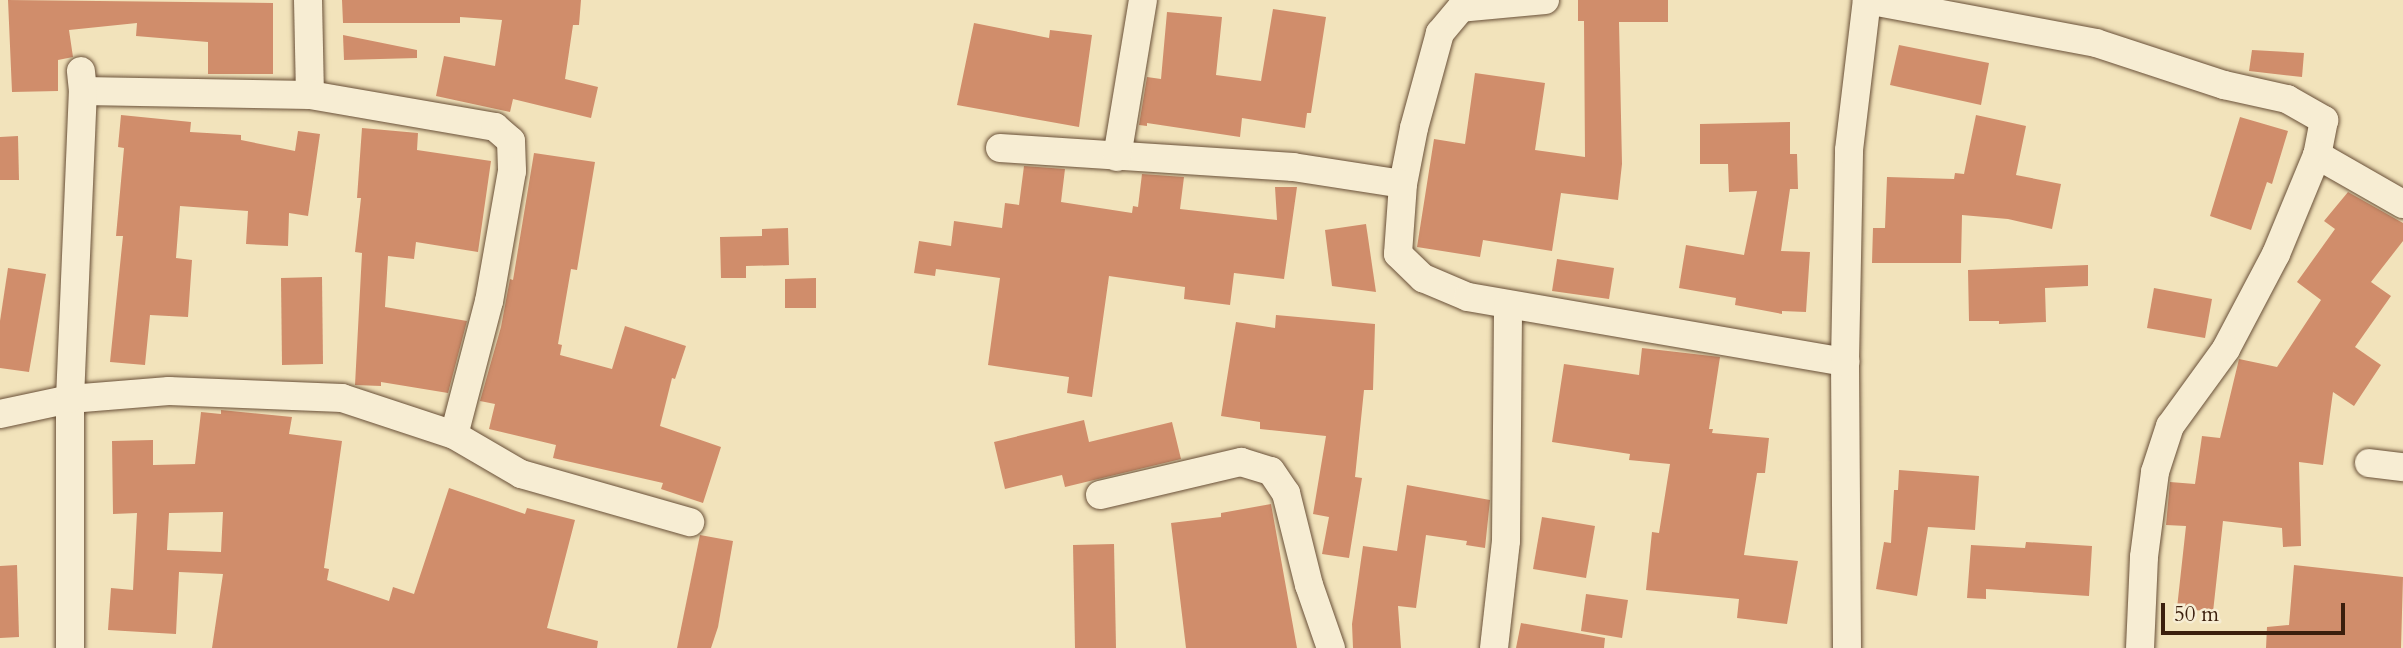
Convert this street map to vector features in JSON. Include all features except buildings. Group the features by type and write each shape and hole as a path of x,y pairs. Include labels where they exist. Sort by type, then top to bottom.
{"street":[{"path":"308,0 310,94"},
{"path":"1117,157 1143,0"},
{"path":"1545,0 1461,8 1440,33 1414,128 1403,184 1398,254 1423,278 1468,298 1845,362"},
{"path":"1847,648 1845,362 1849,150 1867,0 2096,43 2224,85 2287,100 2324,120 2317,155 2276,254 2232,337 2170,426 2154,472 2144,557 2140,648"},
{"path":"70,648 70,399 82,81 310,94 495,127 511,141 512,171 489,301 454,435"},
{"path":"1000,148 1293,167 1403,184"},
{"path":"2317,155 2403,204"},
{"path":"1494,648 1506,541 1508,304"},
{"path":"0,414 70,399 169,391 342,398 454,435 521,474 690,522"},
{"path":"1100,495 1241,461 1271,471 1286,493 1309,585 1332,648"},
{"path":"2370,463 2403,467"}]}
